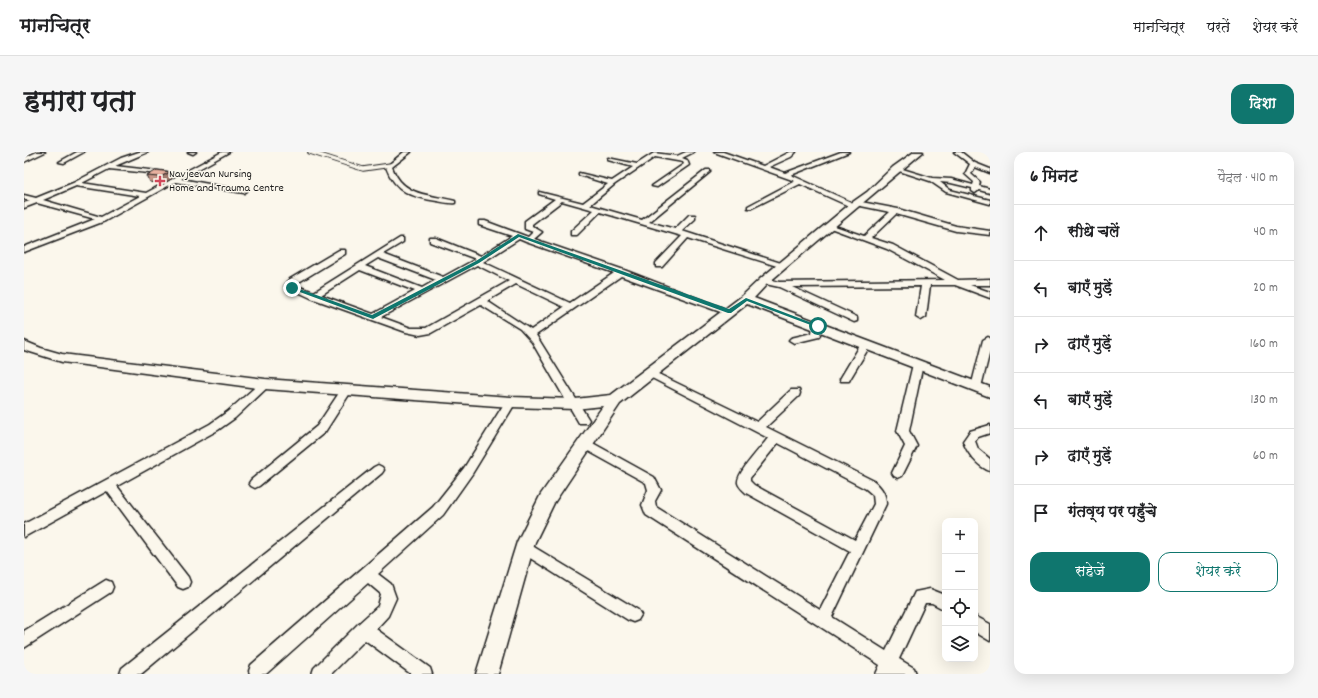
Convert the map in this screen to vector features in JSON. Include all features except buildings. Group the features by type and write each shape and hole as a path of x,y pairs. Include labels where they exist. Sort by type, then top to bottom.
{"street":[{"path":"24,160 42,152"},
{"path":"62,162 81,152"},
{"path":"117,152 122,159"},
{"path":"24,206 75,184 122,159 145,152"},
{"path":"26,248 102,219 226,152"},
{"path":"408,152 391,165 390,170 398,186 404,190 453,202"},
{"path":"675,158 691,152"},
{"path":"717,152 765,167 854,204 896,210 960,230 990,233"},
{"path":"765,167 789,156 793,152"},
{"path":"785,175 846,152"},
{"path":"486,674 524,547 547,499 615,400 737,306 854,204 870,194 896,169 919,152"},
{"path":"957,152 973,164 990,171"},
{"path":"584,206 613,182 654,155 685,161 687,164 655,186"},
{"path":"610,159 638,166"},
{"path":"973,164 968,174 977,182 973,198"},
{"path":"109,166 181,176"},
{"path":"896,169 932,180 951,181 990,191"},
{"path":"643,222 708,171"},
{"path":"581,174 613,182"},
{"path":"174,180 244,191"},
{"path":"932,180 948,191 990,202"},
{"path":"750,207 800,181"},
{"path":"75,184 146,195"},
{"path":"541,194 643,222 783,265"},
{"path":"24,197 102,219"},
{"path":"529,240 538,232 528,226 528,223 560,199"},
{"path":"574,233 598,210"},
{"path":"866,238 896,210"},
{"path":"677,232 692,217"},
{"path":"482,223 621,272 737,306 818,326 990,392"},
{"path":"829,226 890,247 958,283 990,295"},
{"path":"659,265 687,235"},
{"path":"373,317 480,260 518,236"},
{"path":"314,296 400,240"},
{"path":"433,240 480,260 570,307"},
{"path":"342,252 290,283 289,286 409,330 420,332 428,331 516,280"},
{"path":"378,255 443,280"},
{"path":"360,267 423,291"},
{"path":"531,334 621,272"},
{"path":"764,281 779,285 854,319"},
{"path":"779,285 990,282"},
{"path":"921,316 926,283"},
{"path":"481,301 531,334 575,404 583,420"},
{"path":"794,340 816,335 818,326"},
{"path":"976,387 988,340"},
{"path":"845,379 866,344"},
{"path":"24,345 36,351 62,358 265,384 511,402 575,404 615,400"},
{"path":"898,473 911,446 903,431 918,364"},
{"path":"650,373 870,485 877,490 880,496 880,504 823,619"},
{"path":"24,531 214,427 231,415 265,384"},
{"path":"255,483 321,429 347,390"},
{"path":"758,428 795,393"},
{"path":"257,671 438,511 468,471 511,402"},
{"path":"990,429 974,434 969,441 970,447 975,453 990,466"},
{"path":"776,437 744,477 744,483 750,489 858,548"},
{"path":"585,444 650,480 655,485 656,490 648,506 651,511 823,619 887,668 908,674"},
{"path":"128,674 378,470"},
{"path":"109,484 183,582"},
{"path":"524,547 633,615"},
{"path":"320,674 363,629 383,611 388,602 390,595 387,588 367,575"},
{"path":"24,640 106,587"},
{"path":"887,668 920,597 927,595 942,601"},
{"path":"978,625 990,633"},
{"path":"363,629 417,672"}],"lane":[{"path":"310,152 363,169 391,165"}],"place":[{"name":"Navjeevan Nursing Home and Trauma Centre","path":"160,181"}],"route":[{"path":"292,288 373,317 477,262 518,236 729,312 746,299 818,326"}]}
